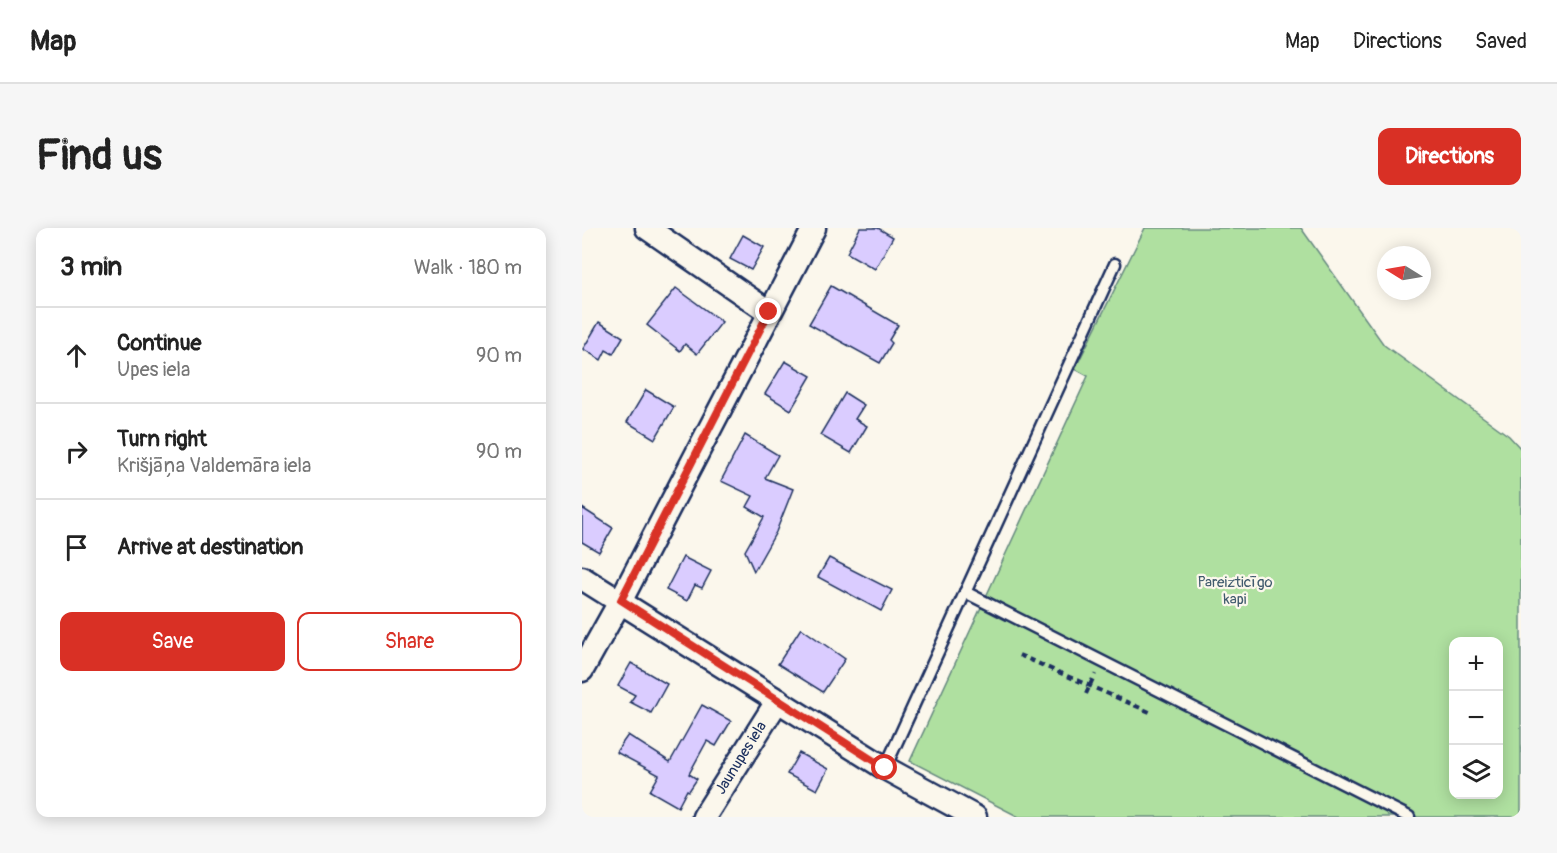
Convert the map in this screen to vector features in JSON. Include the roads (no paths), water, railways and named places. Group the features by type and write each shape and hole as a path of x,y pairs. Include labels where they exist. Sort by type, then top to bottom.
{"street":[{"path":"648,228 769,312"},
{"path":"582,670 621,600 814,228"},
{"path":"582,578 621,600 885,768 975,817"},
{"name":"Jaunupes iela","path":"704,817 778,700"}],"lane":[{"path":"885,768 1115,264"},
{"path":"965,592 1409,817"}],"park label":[{"name":"Pareizticīgo kapi","path":"1235,590"}]}
